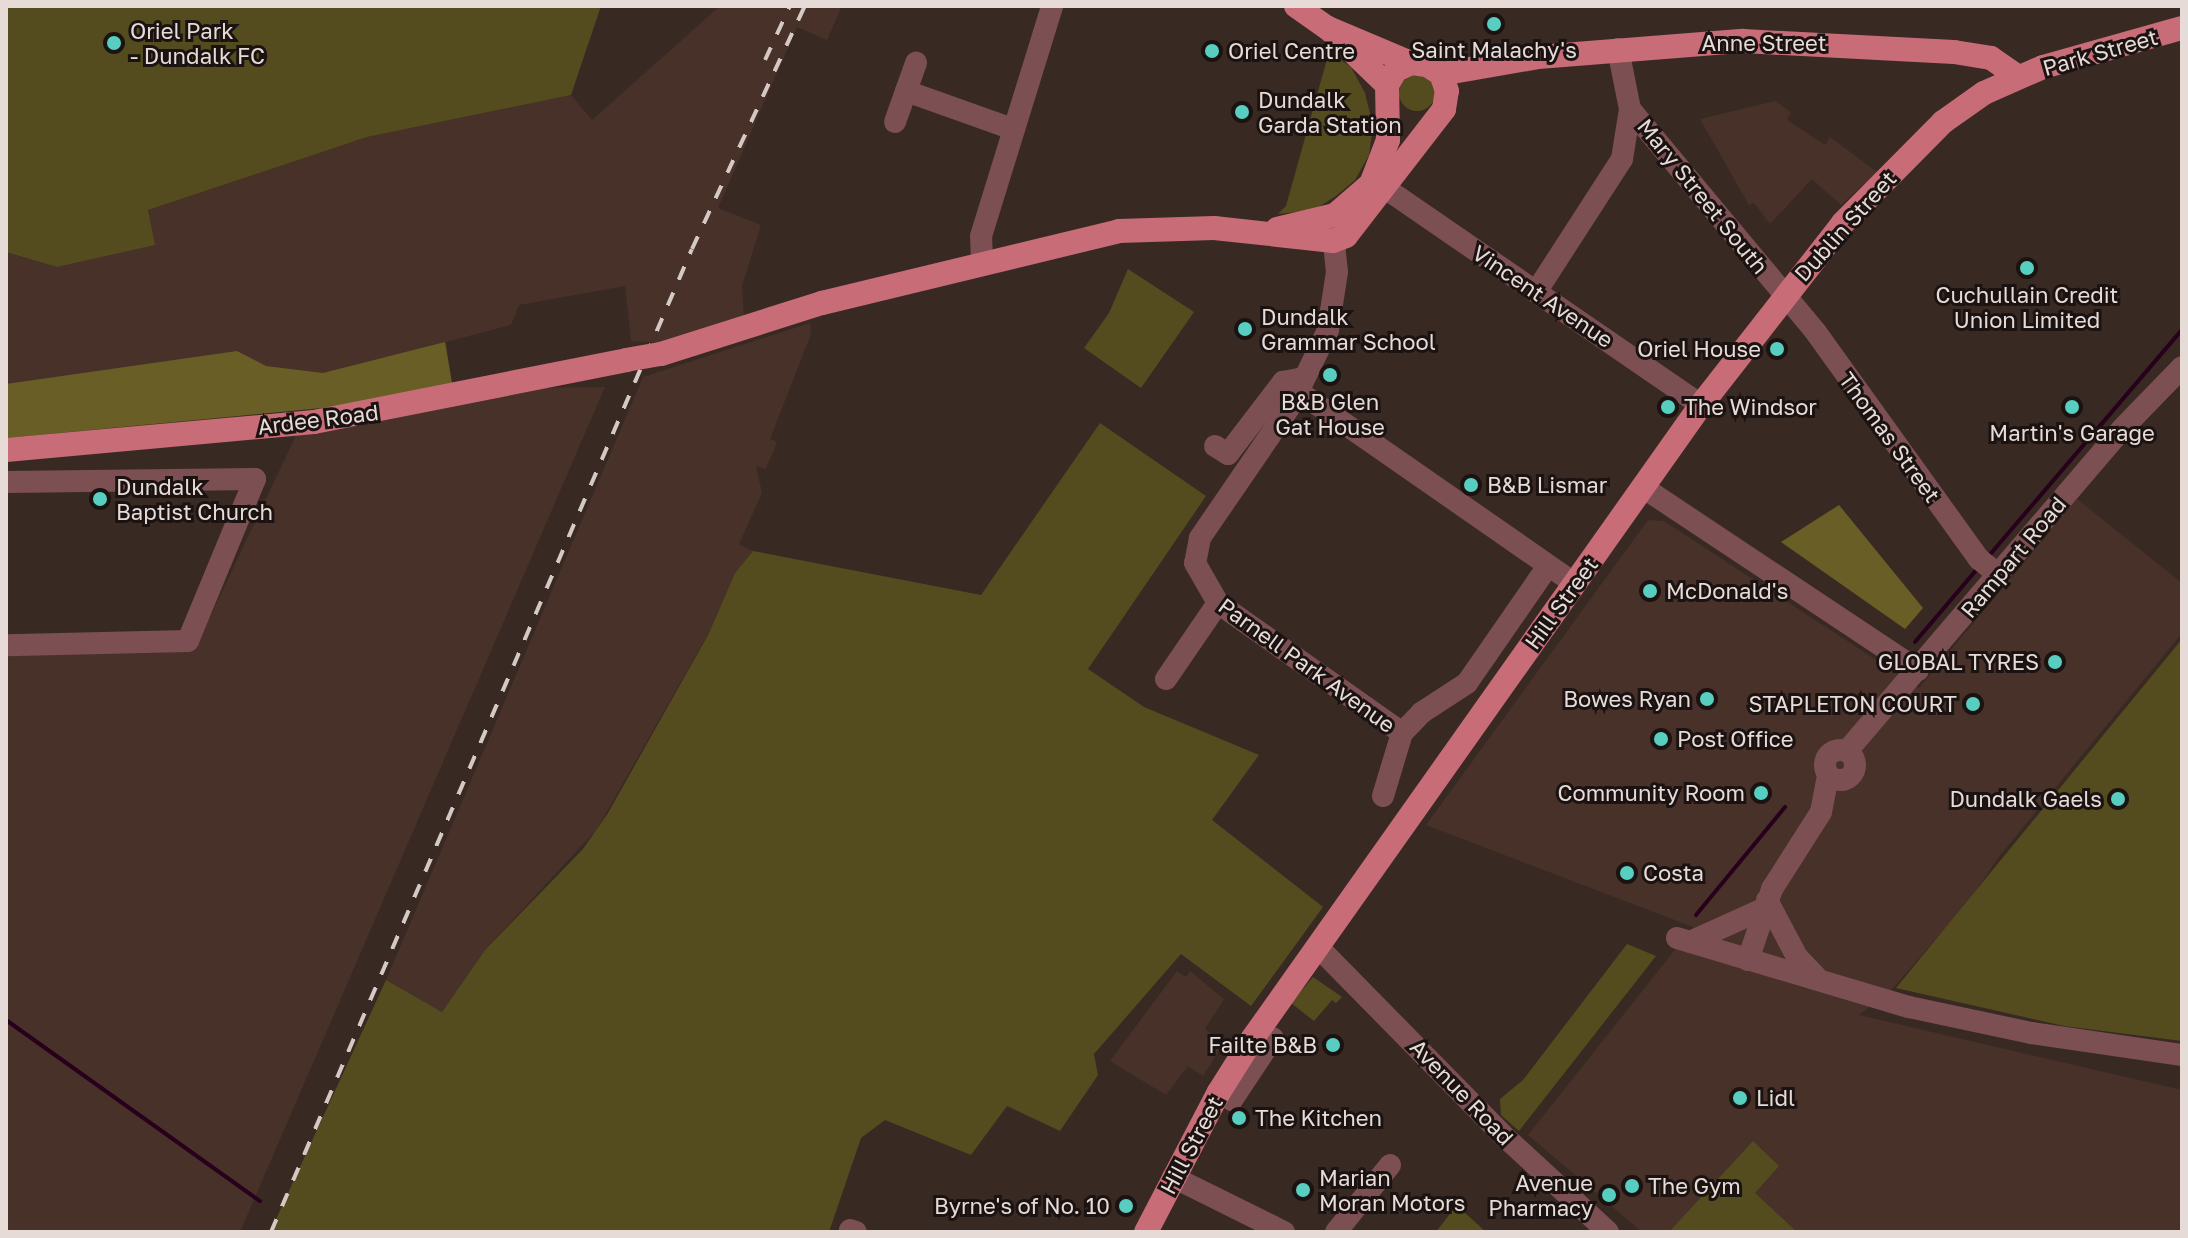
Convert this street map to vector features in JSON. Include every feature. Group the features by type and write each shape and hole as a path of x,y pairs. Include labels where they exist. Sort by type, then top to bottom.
{"main road":[{"path":"1267,231 1335,215 1355,202 1378,173 1391,110 1387,85 1328,28 1296,6"},
{"path":"1267,231 1333,241 1360,223 1409,148 1438,116 1447,100 1441,74 1427,65 1411,63 1328,28"},
{"name":"Park Street","path":"2018,77 2182,28"},
{"name":"Anne Street","path":"1441,74 1504,62 1618,49 1743,41 1905,48 1991,58 2018,77"},
{"path":"1387,85 1396,70 1411,63"},
{"name":"Dublin Street","path":"1701,405 1843,223 1943,122 2018,77"},
{"path":"1391,110 1413,124 1438,116"},
{"name":"Ardee Road","path":"6,450 314,422 661,354 822,303 982,262 1140,228 1267,231"},
{"name":"Hill Street","path":"1146,1232 1219,1092 1420,799 1701,405"}],"street":[{"path":"982,262 981,236 1052,6"},
{"name":"Mary Street South","path":"1618,49 1630,109 1786,294"},
{"path":"895,122 916,63"},
{"path":"906,91 1013,129"},
{"path":"1536,292 1622,159 1630,109"},
{"name":"Vincent Avenue","path":"1385,188 1701,405"},
{"path":"1302,385 1335,307 1335,215"},
{"name":"Thomas Street","path":"1786,294 1988,567"},
{"name":"Rampart Road","path":"1765,905 1821,812 1838,776 1824,762 1829,754 1847,751 1918,670 1988,567 2182,367"},
{"path":"1215,446 1228,454 1283,382 1302,385 1575,584"},
{"name":"Parnell Park Avenue","path":"1302,385 1195,550 1195,563 1218,603 1402,733"},
{"path":"6,482 255,479 188,641 6,645"},
{"path":"1644,488 1918,670"},
{"path":"1383,796 1402,733 1421,713 1467,683 1548,566"},
{"path":"1166,679 1218,603"},
{"path":"1765,905 1742,920 1683,940 1909,1007 2031,1033 2182,1055"},
{"path":"1738,957 1765,905"},
{"path":"1765,905 1797,957 1818,979"},
{"path":"1341,915 1340,952 1348,977"},
{"name":"Avenue Road","path":"1319,948 1505,1137 1608,1232"},
{"path":"1219,1092 1232,1100 1273,1038"},
{"path":"1336,1232 1390,1165"},
{"path":"1173,1177 1284,1232"}],"shaded area":[{"path":"6,6 601,6 571,95 367,137 148,210 155,245 57,267 6,252"},
{"path":"720,6 842,6 827,40 797,27 718,208 761,225 742,286 744,320 666,343 631,341 625,286 519,305 511,325 446,342 452,383 192,424 6,438 6,252 57,267 154,245 148,210 367,137 571,95 592,120"},
{"path":"1329,52 1351,67 1365,93 1373,126 1369,155 1355,180 1336,196 1314,210 1278,214 1286,206"},
{"path":"1417,75 1429,81 1435,93 1429,105 1417,111 1405,105 1399,93 1405,81"},
{"path":"1775,101 1791,112 1787,120 1825,145 1830,137 1877,172 1841,205 1812,179 1770,224 1754,203 1749,205 1700,119"},
{"path":"1128,269 1194,312 1141,388 1084,348 1109,313"},
{"path":"810,323 811,334 770,439 777,442 766,469 756,466 762,493 739,544 753,551 735,573 708,634 597,829 485,950 442,1012 386,980 643,377"},
{"path":"445,342 452,383 364,404 6,438 6,384 237,351 266,366 323,373"},
{"path":"605,387 240,1232 6,1232 6,655 194,651 298,431 392,419 531,388"},
{"path":"1100,423 1206,496 1088,669 1144,707 1259,755 1212,820 1323,907 1251,1006 1181,954 1094,1054 1098,1075 1060,1131 1007,1106 971,1155 885,1120 861,1138 829,1232 271,1230 386,980 442,1012 485,950 583,849 608,813 708,635 735,573 753,551 981,595"},
{"path":"2077,499 2182,583 2182,633 1998,858 1968,902 1894,987 1859,1015 2182,1090 2182,1232 1642,1232 1528,1135 1693,927 1426,825 1648,520 1664,521 1919,688"},
{"path":"1839,505 1923,608 1905,629 1781,542"},
{"name":"Dundalk Gaels","path":"2182,639 2182,1041 2064,1026 1896,988"},
{"path":"1627,944 1656,956 1519,1131 1501,1115 1500,1099 1523,1080"},
{"path":"1177,971 1186,977 1190,971 1224,999 1205,1029 1224,1043 1203,1076 1188,1066 1166,1095 1110,1061"},
{"path":"1313,977 1342,997 1336,1003 1332,1000 1314,1021 1291,1003"},
{"path":"1753,1141 1779,1166 1755,1193 1797,1232 1669,1232"},
{"path":"1455,1207 1464,1212 1486,1232 1436,1232"}],"waterway":[{"path":"1987,558 2182,330"},
{"path":"1915,642 1978,568"},
{"path":"1696,915 1785,807"},
{"path":"6,1020 260,1201"}],"railway":[{"path":"765,60 790,6"},
{"path":"271,1232 692,249 805,6"}],"place":[{"name":"Saint Malachy's","path":"1494,24"},
{"name":"Oriel Park - Dundalk FC","path":"114,43"},
{"name":"Oriel Centre","path":"1212,51"},
{"name":"Dundalk Garda Station","path":"1242,112"},
{"name":"Cuchullain Credit Union Limited","path":"2027,268"},
{"name":"Dundalk Grammar School","path":"1245,329"},
{"name":"Oriel House","path":"1777,349"},
{"name":"B&B Glen Gat House","path":"1330,375"},
{"name":"The Windsor","path":"1668,407"},
{"name":"Martin's Garage","path":"2072,407"},
{"name":"B&B Lismar","path":"1471,485"},
{"name":"Dundalk Baptist Church","path":"100,499"},
{"name":"McDonald's","path":"1650,591"},
{"name":"GLOBAL TYRES","path":"2055,662"},
{"name":"Bowes Ryan","path":"1707,699"},
{"name":"STAPLETON COURT","path":"1973,704"},
{"name":"Post Office","path":"1661,739"},
{"name":"Community Room","path":"1761,793"},
{"name":"Dundalk Gaels","path":"2118,799"},
{"name":"Costa","path":"1627,873"},
{"name":"Failte B&B","path":"1333,1045"},
{"name":"Lidl","path":"1740,1098"},
{"name":"The Kitchen","path":"1239,1118"},
{"name":"The Gym","path":"1632,1186"},
{"name":"Marian Moran Motors","path":"1303,1190"},
{"name":"Avenue Pharmacy","path":"1609,1195"},
{"name":"Byrne's of No. 10","path":"1126,1206"}]}
